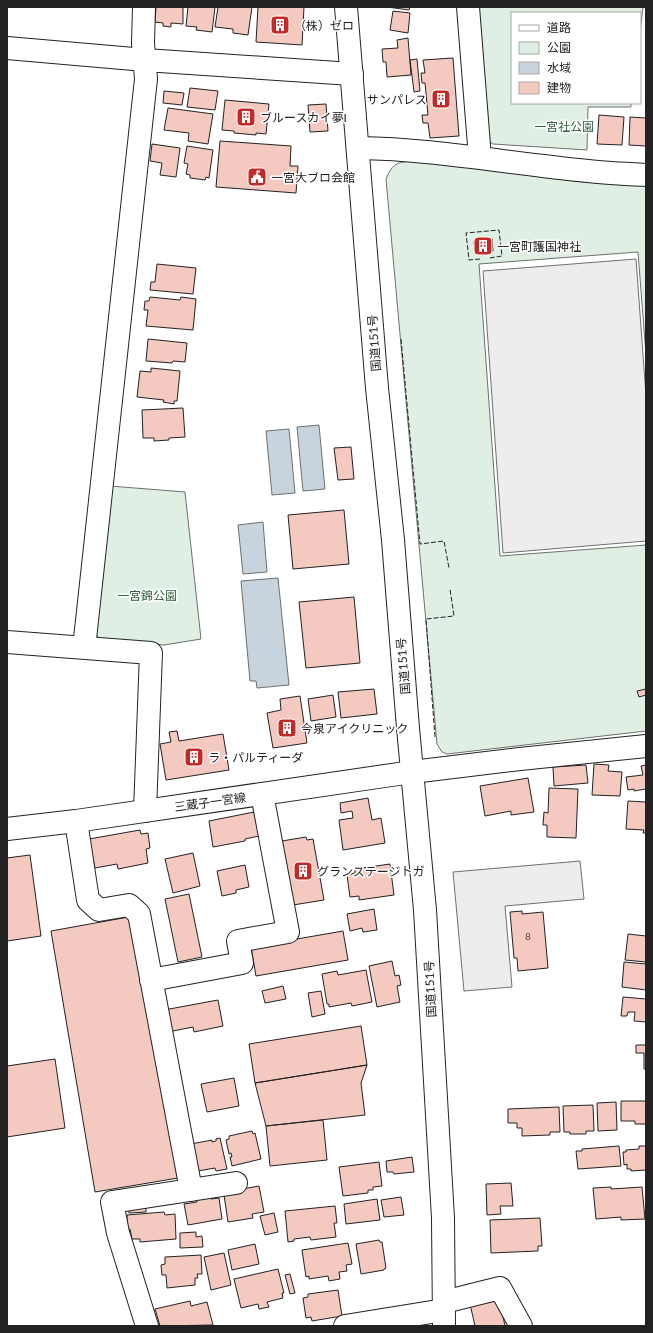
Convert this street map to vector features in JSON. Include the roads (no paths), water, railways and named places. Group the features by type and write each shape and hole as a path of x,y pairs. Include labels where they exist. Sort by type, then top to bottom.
{"main road":[{"path":"84,648 146,87 143,43 144,7"},
{"name":"国道151号","path":"346,7 377,388 393,540 425,910 444,1218 444,1312"},
{"path":"468,7 480,158"},
{"path":"7,48 145,60 352,74"},
{"path":"358,148 383,148 588,171 646,175"},
{"path":"7,642 151,653 145,811"},
{"name":"三蔵子一宮線","path":"7,829 76,821 412,772 646,746"},
{"path":"152,980 242,962 238,941 288,932 262,794"},
{"path":"76,821 88,900 99,910 129,905 139,914 191,1190"},
{"path":"147,1326 118,1233 112,1202 236,1183"},
{"path":"345,1326 444,1312 500,1288 521,1326"}],"water":[{"path":"319,425 325,489 303,491 297,427"},
{"path":"289,429 295,493 272,495 266,431"},
{"path":"263,522 267,572 243,574 238,525"},
{"path":"278,578 289,685 257,688 256,681 250,681 241,581"}],"place":[{"name":"（株）ゼロ","path":"280,25"},
{"name":"サンパレス","path":"441,99"},
{"name":"ブルースカイ夢I","path":"246,117"},
{"name":"一宮大ブロ会館","path":"257,177"},
{"name":"一宮町護国神社","path":"483,246"},
{"name":"今泉アイクリニック","path":"287,728"},
{"name":"ラ・パルティーダ","path":"194,757"},
{"name":"グランステージトガ","path":"303,871"}],"park label":[{"name":"一宮社公園","path":"564,126"},
{"name":"一宮錦公園","path":"147,595"}]}
